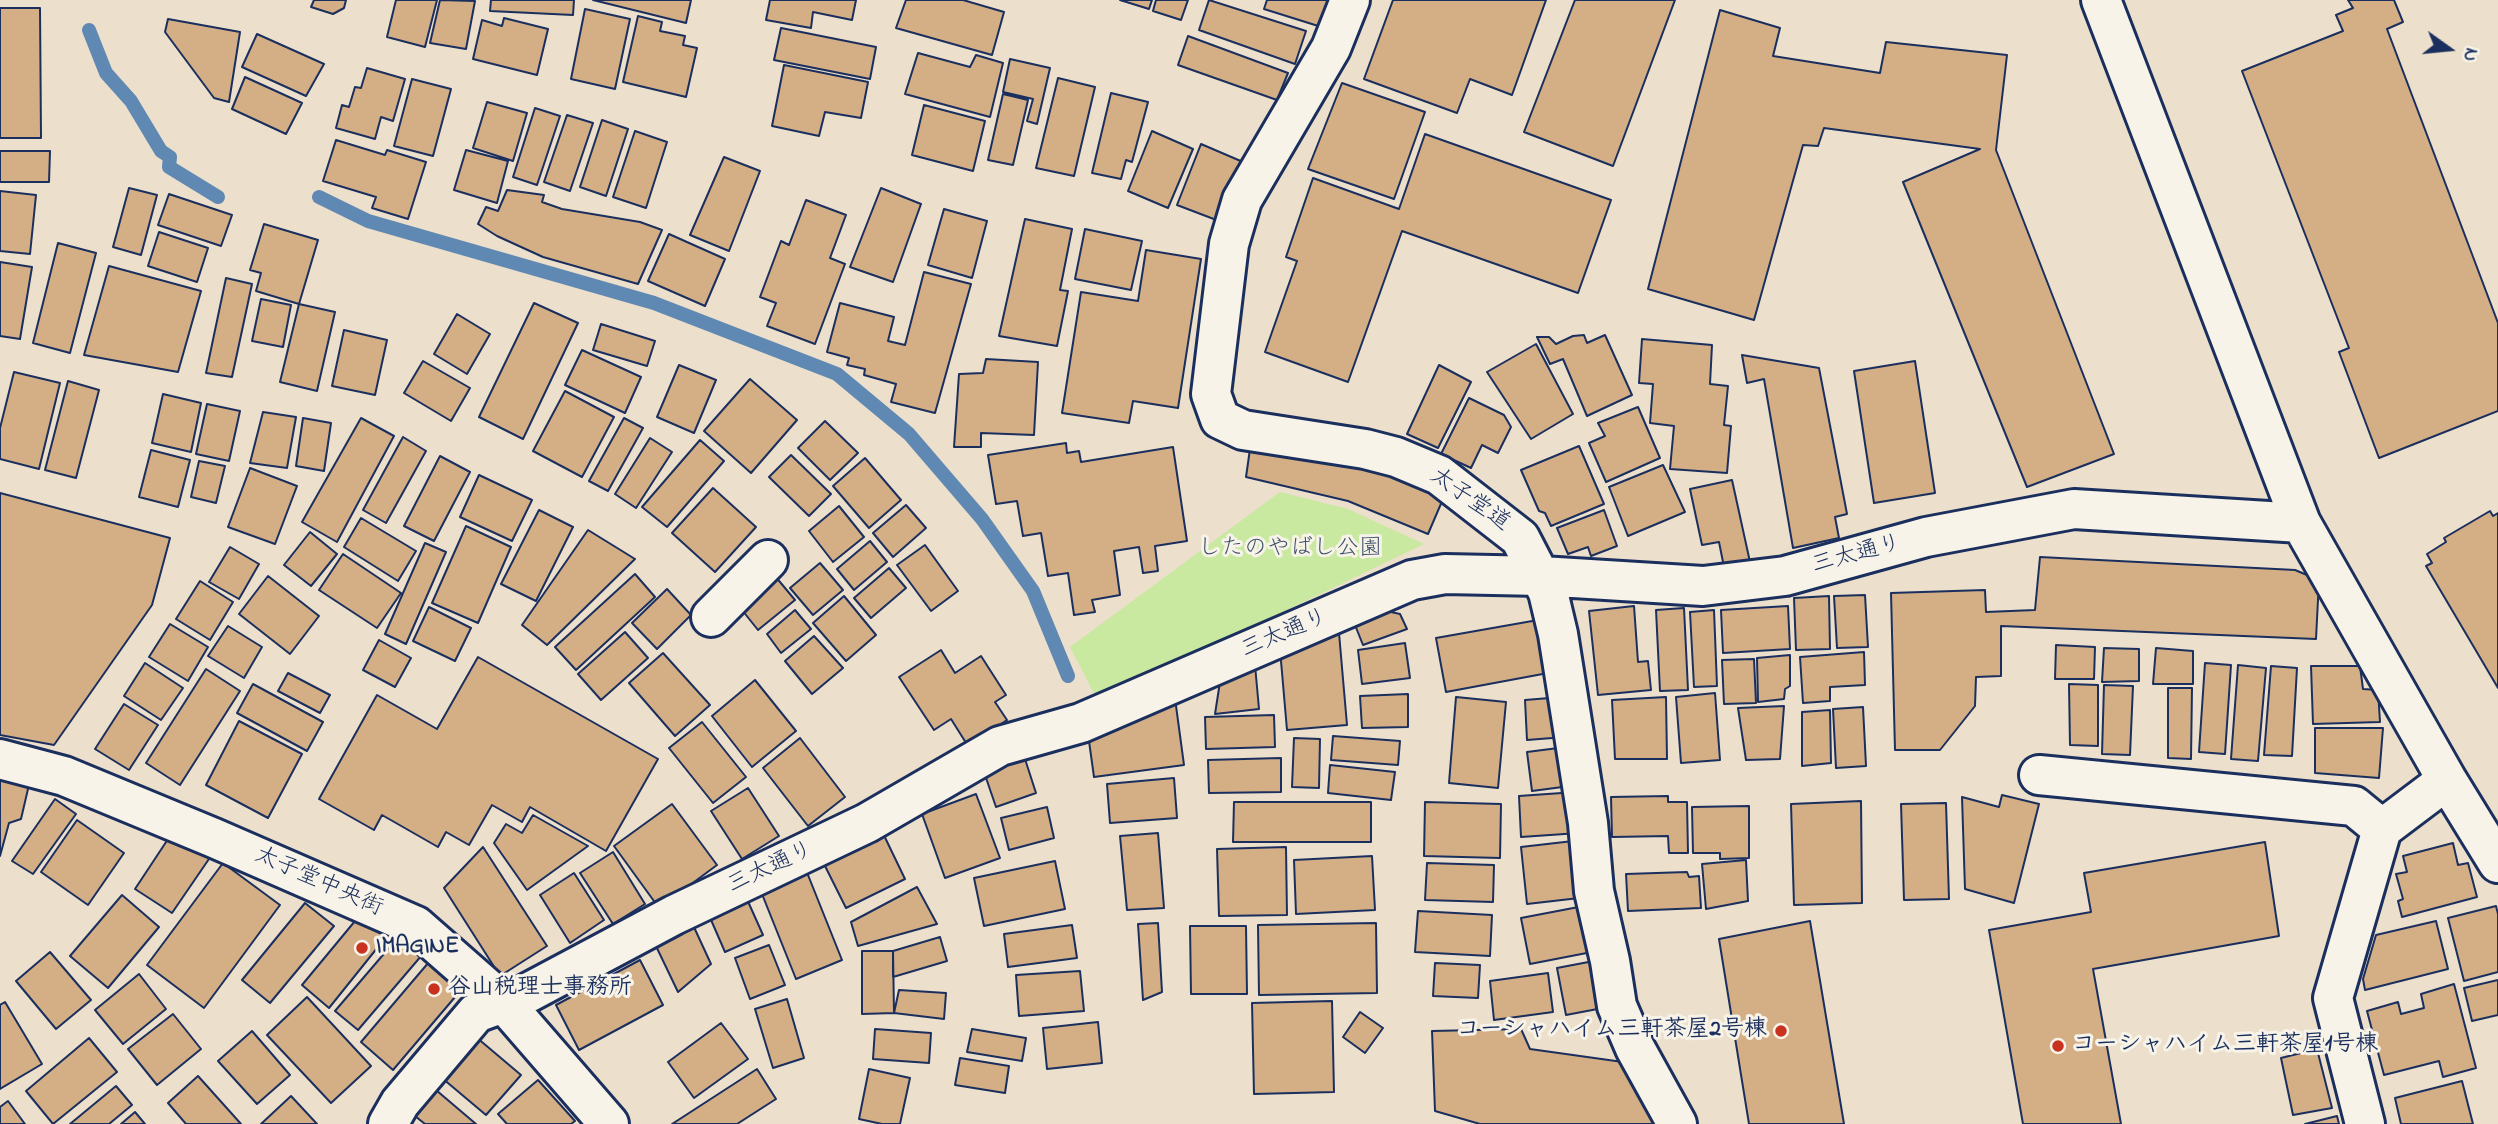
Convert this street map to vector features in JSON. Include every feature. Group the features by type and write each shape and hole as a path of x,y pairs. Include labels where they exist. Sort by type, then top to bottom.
{"street":[{"name":"太子堂道","path":"1350,0 1331,48 1242,200 1229,244 1211,394 1220,419 1243,430 1365,449 1396,457 1439,475 1520,538 1548,592 1558,634 1588,823 1594,891 1617,1006 1635,1048 1677,1124"},
{"path":"2101,0 2301,523 2447,780 2498,863"},
{"name":"三太通り","path":"388,1124 400,1102 476,1013 505,1004 674,915 884,815 1000,746 1081,723 1412,580 1445,574 1541,576 1703,586 1785,576 1926,537 2074,509 2301,523"},
{"path":"711,617 768,560"},
{"name":"太子堂中央街","path":"0,759 64,776 416,926 505,1004 609,1124"},
{"path":"2039,775 2354,806 2382,829"},
{"path":"2365,1124 2333,998 2382,829 2447,780"}],"green space":[{"name":"したのやばし公園","path":"1280,492 1348,509 1424,544 1098,701 1070,647"}],"building":[{"path":"314,0 346,0 344,8 333,14 311,7"},
{"path":"396,0 437,0 425,47 387,37"},
{"path":"440,0 475,1 466,49 430,43"},
{"path":"491,0 574,0 573,15 490,11"},
{"path":"593,0 691,0 686,23"},
{"path":"770,0 856,0 852,20 813,12 811,28 766,20"},
{"path":"906,0 963,0 1004,12 992,55 896,28"},
{"path":"1120,0 1152,0 1149,9"},
{"path":"1156,0 1188,0 1181,20 1153,11"},
{"path":"1209,0 1306,31 1295,64 1199,30"},
{"path":"1267,0 1340,0 1331,30 1264,9"},
{"path":"1393,0 1546,0 1512,95 1470,79 1457,113 1364,79"},
{"path":"1575,0 1675,0 1613,166 1524,132"},
{"path":"2348,0 2394,0 2403,22 2387,29 2498,323 2498,411 2379,458 2339,352 2349,348 2242,71 2343,31 2336,15 2353,8"},
{"path":"0,8 40,8 41,138 0,138"},
{"path":"585,9 630,19 615,89 571,79"},
{"path":"1720,10 1780,28 1773,56 1880,73 1886,42 2007,55 1996,150 2114,454 2027,487 1903,182 1980,149 1824,128 1818,146 1803,145 1754,320 1648,289"},
{"path":"638,16 662,22 660,31 685,36 683,45 697,48 686,97 623,82"},
{"path":"504,18 548,29 537,75 473,59 482,20 502,26"},
{"path":"168,19 240,32 229,102 214,98 165,32"},
{"path":"781,28 876,47 870,79 774,60"},
{"path":"257,34 324,64 306,96 242,67"},
{"path":"1188,36 1288,73 1277,100 1178,65"},
{"path":"918,53 970,67 976,55 1003,63 990,117 905,94"},
{"path":"1010,59 1050,68 1037,124 1027,121 1033,99 1003,92"},
{"path":"784,65 868,82 861,118 825,112 819,136 772,126"},
{"path":"367,68 405,79 393,121 381,117 375,139 336,128 342,105 349,107 355,87 361,88"},
{"path":"245,77 302,103 286,134 232,109"},
{"path":"1058,78 1095,87 1074,176 1036,168"},
{"path":"412,79 451,89 433,156 394,146"},
{"path":"1342,83 1425,112 1394,199 1308,169"},
{"path":"1111,93 1148,102 1132,162 1126,160 1121,179 1092,173"},
{"path":"1003,94 1028,100 1013,165 988,160"},
{"path":"487,102 527,113 513,161 473,148"},
{"path":"924,105 985,121 973,171 912,155"},
{"path":"535,108 560,116 537,185 513,177"},
{"path":"567,115 593,123 570,191 544,182"},
{"path":"602,120 628,129 606,196 580,187"},
{"path":"635,131 667,142 646,208 613,197"},
{"path":"1152,131 1193,149 1168,208 1128,191"},
{"path":"1425,134 1611,200 1578,293 1402,231 1348,382 1265,352 1297,261 1286,257 1313,178 1399,209"},
{"path":"336,140 385,155 387,150 426,162 408,219 372,208 376,197 323,181"},
{"path":"1201,144 1243,162 1219,221 1177,205"},
{"path":"466,150 508,161 497,203 454,190"},
{"path":"0,151 50,151 49,182 0,182"},
{"path":"724,157 760,171 729,251 690,235"},
{"path":"129,188 157,195 141,255 113,247"},
{"path":"881,188 921,204 893,282 850,267"},
{"path":"507,190 544,195 542,202 562,209 640,222 662,230 638,284 543,257 478,224 486,207 498,211"},
{"path":"0,191 36,195 30,254 0,251"},
{"path":"169,194 232,215 221,246 158,225"},
{"path":"806,200 846,215 830,258 845,264 815,344 767,326 776,303 760,297 781,241 789,245"},
{"path":"944,209 987,221 972,278 928,265"},
{"path":"1025,219 1072,229 1060,290 1068,291 1057,346 999,336"},
{"path":"264,224 318,240 299,304 256,291 261,273 250,270"},
{"path":"1085,229 1142,241 1131,290 1075,279"},
{"path":"159,232 208,248 197,282 148,266"},
{"path":"669,234 725,259 705,306 648,281"},
{"path":"58,243 96,253 70,353 33,343"},
{"path":"1146,250 1201,259 1178,408 1133,401 1129,423 1062,413 1081,292 1138,301"},
{"path":"0,262 32,267 20,339 0,336"},
{"path":"109,266 201,291 178,372 84,355"},
{"path":"924,272 971,284 935,413 891,402 896,384 864,375 865,369 847,365 849,358 827,352 840,303 894,317 888,341 905,345"},
{"path":"226,278 252,284 232,377 206,373"},
{"path":"261,299 291,305 283,347 252,341"},
{"path":"534,303 578,323 523,439 479,417"},
{"path":"299,304 335,312 317,391 280,382"},
{"path":"457,314 490,334 467,374 434,354"},
{"path":"601,324 655,341 647,366 593,350"},
{"path":"344,330 387,340 375,395 332,386"},
{"path":"1584,335 1587,343 1605,335 1632,395 1587,416 1563,359 1550,364 1537,337 1549,337 1556,344 1573,336"},
{"path":"1642,339 1712,345 1710,384 1728,386 1724,425 1731,426 1727,473 1670,469 1674,426 1650,423 1653,384 1639,383"},
{"path":"1536,344 1573,414 1531,439 1487,372"},
{"path":"582,350 641,377 625,413 565,385"},
{"path":"1742,355 1819,368 1847,514 1835,517 1839,538 1793,548 1764,379 1747,383"},
{"path":"986,359 1038,362 1034,435 981,433 981,447 954,447 959,374 983,373"},
{"path":"423,361 470,388 451,421 404,393"},
{"path":"1915,361 1935,493 1874,503 1854,371"},
{"path":"679,365 716,380 694,433 657,417"},
{"path":"1439,365 1471,382 1438,448 1407,434"},
{"path":"14,372 60,383 39,469 0,459 0,428"},
{"path":"750,379 797,420 751,473 704,431"},
{"path":"68,381 99,390 76,478 45,470"},
{"path":"565,391 614,417 582,477 533,451"},
{"path":"163,394 201,403 191,452 152,443"},
{"path":"1469,398 1504,415 1511,427 1498,453 1482,445 1471,468 1441,454"},
{"path":"207,404 240,411 229,461 196,454"},
{"path":"1638,407 1660,458 1606,482 1589,443 1605,436 1598,423"},
{"path":"263,412 296,417 287,468 250,463"},
{"path":"303,418 331,423 324,471 296,466"},
{"path":"361,418 394,436 337,542 302,522"},
{"path":"624,418 643,428 608,491 589,481"},
{"path":"825,421 858,453 830,480 798,448"},
{"path":"403,437 426,451 386,523 363,510"},
{"path":"650,438 672,452 636,508 615,494"},
{"path":"700,440 724,461 667,527 642,507"},
{"path":"1066,443 1067,453 1079,451 1081,462 1173,447 1187,541 1155,546 1158,571 1143,573 1139,547 1114,551 1120,595 1092,600 1095,612 1074,615 1068,573 1048,576 1041,533 1023,536 1017,501 996,504 988,455"},
{"path":"1579,446 1604,504 1551,526 1545,513 1539,511 1521,470"},
{"path":"1250,449 1356,464 1421,486 1443,499 1428,534 1348,501 1246,477"},
{"path":"151,450 190,460 178,507 139,497"},
{"path":"791,455 831,494 809,516 769,477"},
{"path":"440,456 470,472 434,541 404,526"},
{"path":"865,458 901,500 869,528 833,486"},
{"path":"199,461 225,466 216,503 191,497"},
{"path":"1663,465 1685,512 1628,536 1609,487"},
{"path":"250,468 297,486 275,544 228,527"},
{"path":"479,475 532,500 512,541 460,517"},
{"path":"1732,480 1750,562 1724,567 1719,542 1702,545 1690,489"},
{"path":"713,488 756,527 715,572 672,533"},
{"path":"0,493 170,538 152,605 54,745 0,735"},
{"path":"906,505 926,528 893,557 873,533"},
{"path":"839,506 864,537 833,562 809,531"},
{"path":"539,510 573,527 536,601 501,584"},
{"path":"1604,510 1617,546 1591,556 1588,547 1568,554 1557,528"},
{"path":"2490,511 2493,516 2498,513 2498,688 2426,566 2432,563 2427,554 2446,542 2444,538"},
{"path":"361,518 416,551 398,581 344,547"},
{"path":"466,526 511,547 478,623 432,603"},
{"path":"588,530 635,559 547,645 522,625"},
{"path":"310,532 337,554 311,586 284,565"},
{"path":"870,541 887,562 854,590 837,569"},
{"path":"425,543 446,552 406,644 385,634"},
{"path":"925,545 958,591 931,611 897,565"},
{"path":"230,547 259,564 239,599 209,582"},
{"path":"343,554 401,593 377,628 319,590"},
{"path":"2040,557 2295,570 2319,580 2316,639 2001,626 2001,676 1976,677 1975,706 1940,750 1895,750 1891,593 1985,590 1986,612 2035,610"},
{"path":"820,563 843,590 813,615 790,588"},
{"path":"889,568 906,588 871,618 854,598"},
{"path":"770,570 795,600 758,630 734,600"},
{"path":"635,574 655,597 576,670 555,647"},
{"path":"268,576 319,616 290,654 239,614"},
{"path":"200,581 233,602 210,640 176,619"},
{"path":"667,589 691,615 657,649 632,623"},
{"path":"1865,595 1868,647 1837,648 1834,596"},
{"path":"844,596 876,635 846,661 813,623"},
{"path":"1829,596 1830,649 1796,650 1794,598"},
{"path":"1634,606 1638,662 1648,661 1651,690 1598,695 1589,611"},
{"path":"1788,606 1790,649 1723,653 1721,610"},
{"path":"429,607 471,628 455,661 413,641"},
{"path":"1684,608 1688,690 1660,691 1656,610"},
{"path":"795,610 811,629 781,653 767,634"},
{"path":"1382,610 1400,614 1407,629 1363,645 1353,620"},
{"path":"1714,610 1717,686 1694,687 1690,612"},
{"path":"1538,620 1548,673 1446,692 1436,638"},
{"path":"170,624 208,647 188,681 149,657"},
{"path":"228,626 262,647 244,678 208,656"},
{"path":"625,632 648,658 601,700 578,674"},
{"path":"1339,633 1347,725 1287,730 1279,638"},
{"path":"814,636 843,668 812,694 785,661"},
{"path":"379,640 411,658 395,687 363,670"},
{"path":"1405,643 1410,678 1362,684 1358,650"},
{"path":"2056,645 2095,647 2094,679 2055,679"},
{"path":"2104,648 2139,649 2139,681 2102,682"},
{"path":"2156,648 2193,651 2193,684 2153,684"},
{"path":"941,650 955,673 981,656 1006,695 995,702 1007,720 968,746 951,719 934,730 899,677"},
{"path":"1864,652 1865,685 1830,687 1830,701 1803,703 1800,657"},
{"path":"663,653 710,705 675,736 629,683"},
{"path":"1790,655 1790,686 1785,689 1784,699 1758,702 1757,658"},
{"path":"478,657 658,759 606,851 530,807 522,822 492,805 469,845 446,832 438,847 382,815 374,830 319,799 377,695 437,729"},
{"path":"1754,659 1756,703 1724,704 1722,660"},
{"path":"145,663 183,688 161,720 124,696"},
{"path":"2205,663 2231,665 2225,754 2199,752"},
{"path":"1255,665 1259,709 1215,714 1222,669"},
{"path":"2238,665 2266,668 2258,761 2231,759"},
{"path":"2271,666 2297,668 2292,756 2264,755"},
{"path":"2311,666 2360,666 2363,689 2378,690 2380,722 2313,724"},
{"path":"206,669 240,691 180,785 146,763"},
{"path":"288,673 330,695 320,713 278,691"},
{"path":"755,680 796,731 752,767 712,716"},
{"path":"253,684 323,722 307,751 237,713"},
{"path":"2069,684 2098,685 2098,746 2070,745"},
{"path":"2104,685 2133,686 2130,755 2102,754"},
{"path":"2168,688 2192,688 2191,759 2168,758"},
{"path":"1174,691 1184,765 1094,777 1088,734"},
{"path":"1715,693 1720,760 1681,763 1676,697"},
{"path":"1408,694 1408,727 1362,728 1360,696"},
{"path":"1456,697 1506,702 1498,788 1449,783"},
{"path":"1562,697 1565,737 1527,740 1525,700"},
{"path":"1666,697 1667,759 1615,759 1612,700"},
{"path":"124,704 158,725 129,770 95,749"},
{"path":"1784,706 1780,759 1746,760 1738,708"},
{"path":"1863,707 1866,766 1836,768 1833,709"},
{"path":"1830,710 1831,763 1802,766 1802,712"},
{"path":"1274,715 1275,747 1206,749 1205,717"},
{"path":"239,721 302,754 268,818 206,785"},
{"path":"702,722 746,777 713,803 669,748"},
{"path":"2315,728 2383,728 2379,778 2315,773"},
{"path":"1333,736 1400,741 1398,765 1331,760"},
{"path":"800,738 845,797 808,826 763,768"},
{"path":"1294,738 1320,739 1319,788 1292,787"},
{"path":"1566,747 1570,786 1532,791 1527,752"},
{"path":"1281,758 1281,792 1209,793 1208,760"},
{"path":"1025,759 1036,793 996,807 984,772"},
{"path":"1330,765 1395,772 1391,800 1328,793"},
{"path":"0,769 31,776 21,819 9,823 0,856"},
{"path":"1174,778 1177,818 1110,823 1107,784"},
{"path":"748,788 779,836 742,859 711,811"},
{"path":"1576,792 1579,833 1521,837 1519,796"},
{"path":"976,794 1000,858 945,878 922,814"},
{"path":"2002,795 2039,804 2014,903 1965,889 1962,797 1999,807"},
{"path":"1668,796 1668,802 1687,802 1688,853 1669,853 1668,836 1612,837 1611,797"},
{"path":"55,799 76,814 33,874 12,861"},
{"path":"1861,801 1862,903 1794,905 1791,804"},
{"path":"1234,802 1371,802 1371,842 1233,842"},
{"path":"1425,802 1501,804 1500,858 1424,856"},
{"path":"1946,803 1949,899 1904,900 1901,804"},
{"path":"672,804 717,865 659,908 614,846"},
{"path":"1749,806 1749,858 1720,859 1720,853 1693,853 1692,807"},
{"path":"1047,807 1054,838 1009,850 1001,818"},
{"path":"533,815 588,846 527,890 494,843 506,824 522,833"},
{"path":"77,820 124,853 88,905 41,872"},
{"path":"879,825 905,879 846,908 819,854"},
{"path":"174,830 211,856 172,913 135,889"},
{"path":"1158,833 1164,908 1127,910 1120,836"},
{"path":"1582,840 1588,897 1527,904 1521,847"},
{"name":"コーシャハイム三軒茶屋1号棟","path":"2265,842 2279,936 2093,969 2121,1124 2023,1124 1989,930 2091,912 2084,873"},
{"path":"2453,843 2458,865 2468,863 2477,897 2402,917 2398,901 2403,899 2396,874 2407,872 2403,856"},
{"path":"483,847 547,946 500,976 444,888"},
{"path":"1286,847 1287,915 1219,916 1217,849"},
{"path":"613,852 645,904 613,924 580,873"},
{"path":"1372,856 1375,910 1296,914 1294,860"},
{"path":"1746,860 1748,901 1706,909 1702,864"},
{"path":"1055,861 1065,909 984,926 974,878"},
{"path":"223,863 280,905 204,1008 147,965"},
{"path":"1427,863 1494,865 1493,902 1425,900"},
{"path":"806,870 842,960 796,979 760,889"},
{"path":"1687,872 1689,877 1699,876 1701,908 1628,911 1626,874"},
{"path":"574,873 604,920 570,943 540,895"},
{"path":"917,887 937,924 858,946 851,922"},
{"path":"122,895 159,927 108,988 70,956"},
{"path":"746,897 763,935 725,952 708,913"},
{"path":"305,903 334,926 270,1003 242,980"},
{"path":"1589,905 1597,951 1530,964 1521,918"},
{"path":"2496,906 2498,972 2464,981 2448,918"},
{"path":"1418,911 1492,915 1490,956 1415,952"},
{"path":"360,915 386,937 329,1008 302,985"},
{"name":"コーシャハイム三軒茶屋2号棟","path":"1810,921 1844,1124 1749,1124 1719,939"},
{"path":"2436,921 2448,969 2365,990 2363,979 2376,935"},
{"path":"1158,923 1162,992 1143,1000 1138,924"},
{"path":"1376,923 1377,993 1259,995 1258,925"},
{"path":"693,925 711,964 678,992 655,944"},
{"path":"1072,925 1077,958 1008,967 1004,934"},
{"path":"1190,926 1246,926 1247,994 1191,994"},
{"path":"400,935 422,955 358,1030 335,1011"},
{"path":"940,937 947,961 893,977 893,951"},
{"path":"769,945 785,985 750,999 735,958"},
{"path":"862,951 893,951 894,1013 862,1014"},
{"path":"50,952 91,1000 56,1029 16,981"},
{"path":"640,960 663,1005 579,1050 556,1005"},
{"path":"1599,960 1608,1007 1566,1015 1557,968"},
{"path":"429,962 461,990 393,1070 361,1042"},
{"path":"1435,963 1480,965 1478,998 1433,996"},
{"path":"1080,971 1084,1011 1019,1016 1016,975"},
{"path":"1548,973 1553,1012 1494,1020 1490,981"},
{"path":"139,974 166,1009 123,1044 95,1010"},
{"path":"2498,980 2498,1015 2472,1021 2464,988"},
{"path":"2454,984 2476,1068 2443,1077 2439,1061 2384,1075 2367,1011 2398,1002 2401,1014 2424,1008 2421,994"},
{"path":"899,990 946,993 944,1019 894,1013"},
{"path":"307,997 371,1066 331,1103 267,1035"},
{"path":"787,999 804,1058 773,1068 755,1009"},
{"path":"1332,1001 1334,1092 1254,1094 1252,1003"},
{"path":"5,1002 42,1064 0,1089 0,1005"},
{"path":"1360,1012 1383,1028 1365,1053 1343,1037"},
{"path":"173,1014 201,1049 157,1085 128,1049"},
{"path":"1098,1022 1102,1063 1047,1069 1043,1028"},
{"path":"721,1023 748,1059 694,1098 668,1062"},
{"path":"875,1029 931,1033 929,1063 873,1059"},
{"path":"972,1029 1026,1038 1022,1061 967,1052"},
{"path":"1521,1029 1530,1049 1630,1063 1659,1124 1480,1124 1435,1111 1432,1031"},
{"path":"252,1031 290,1075 257,1104 218,1061"},
{"path":"476,1037 521,1075 486,1115 442,1078"},
{"path":"89,1038 117,1072 53,1124 26,1091"},
{"path":"2317,1049 2332,1108 2293,1115 2281,1058"},
{"path":"960,1058 1009,1066 1005,1093 955,1085"},
{"path":"757,1069 776,1099 737,1124 672,1124"},
{"path":"869,1069 910,1078 900,1124 882,1124 859,1119"},
{"path":"198,1076 241,1124 186,1124 168,1103"},
{"path":"538,1080 575,1121 571,1124 507,1124 498,1114"},
{"path":"2462,1081 2473,1124 2401,1124 2395,1098"},
{"path":"116,1086 132,1105 109,1124 70,1124"},
{"path":"436,1090 476,1124 425,1124 415,1116"},
{"path":"291,1096 317,1124 261,1124"},
{"path":"8,1101 25,1124 0,1124 0,1107"},
{"path":"135,1112 145,1124 121,1124"},
{"path":"2337,1116 2339,1124 2305,1124"}],"waterway":[{"path":"89,30 106,73 131,101 161,151 170,157 169,167 218,197"},
{"path":"319,197 368,221 654,303 837,374 909,434 982,519 1033,591 1068,676"}],"place":[{"name":"IMAGINE","path":"362,948"},
{"name":"谷山税理士事務所","path":"434,989"},
{"name":"コーシャハイム三軒茶屋2号棟","path":"1781,1031"},
{"name":"コーシャハイム三軒茶屋1号棟","path":"2058,1046"}]}
